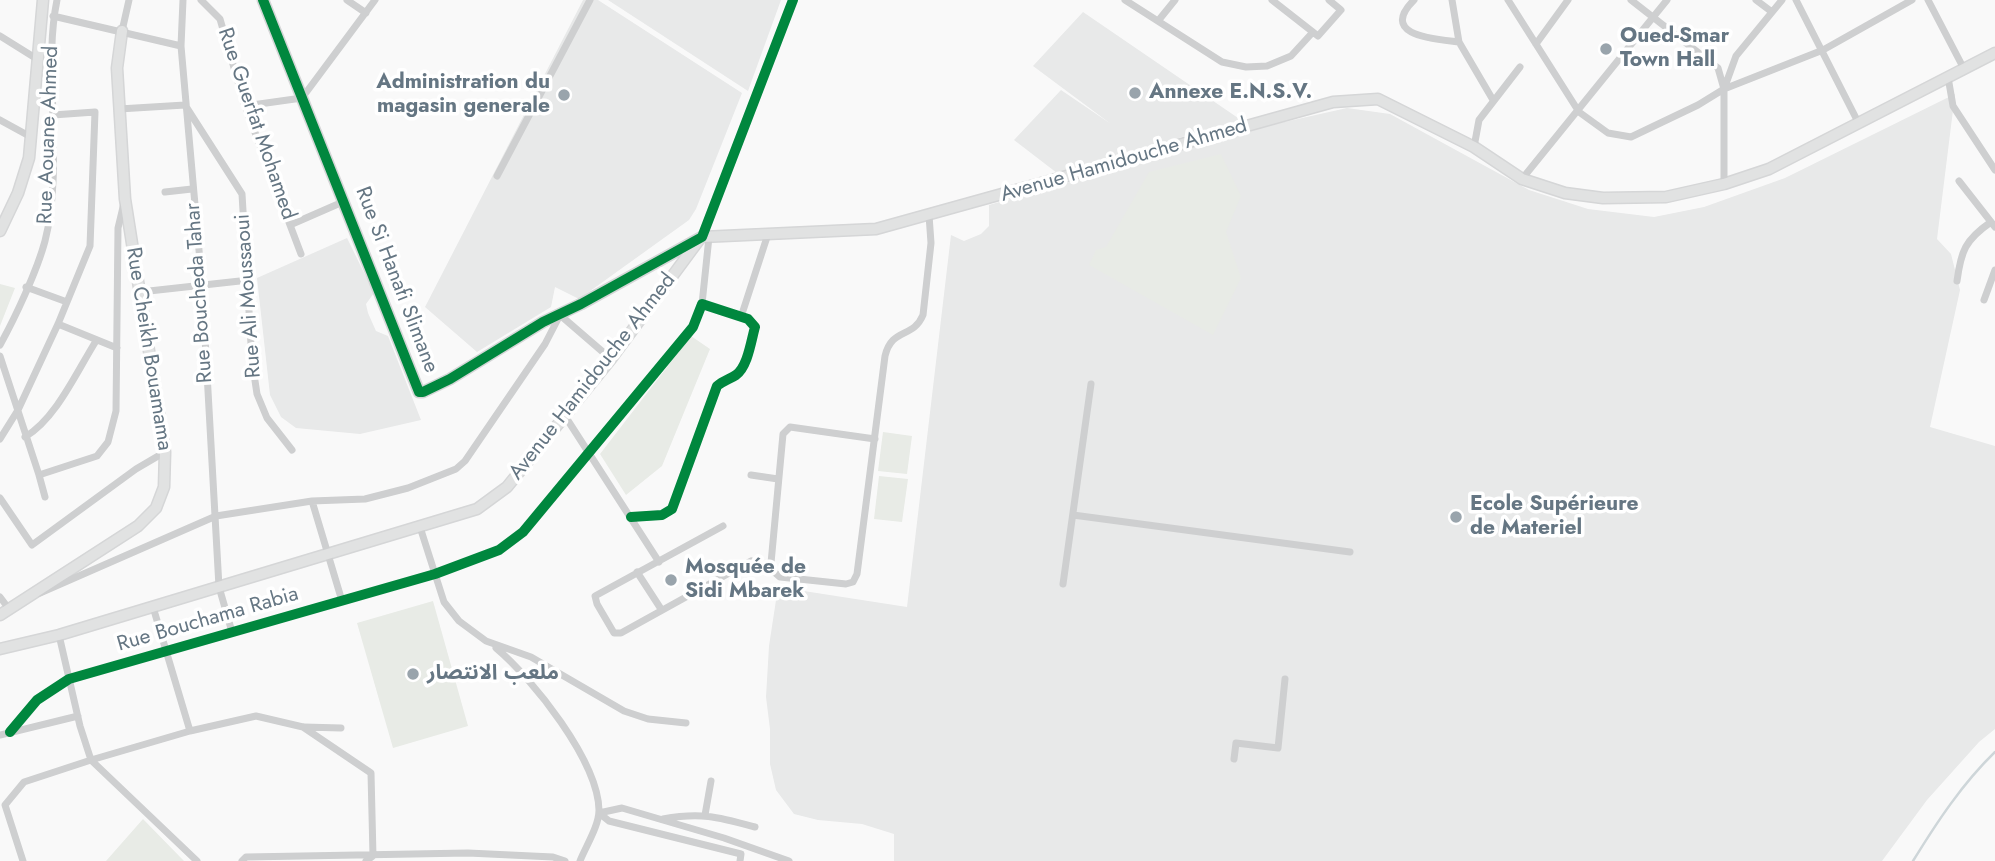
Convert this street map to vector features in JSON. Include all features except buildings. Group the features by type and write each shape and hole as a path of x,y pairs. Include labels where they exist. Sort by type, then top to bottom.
{"main road":[{"path":"0,232 18,193 29,158 43,0"},
{"name":"Rue Si Hanafi Slimane","path":"263,0 419,392 436,387 532,329 705,237"},
{"name":"Rue Cheikh Bouamama","path":"5,612 138,526 156,508 164,486 165,452 125,199 117,68 122,31"},
{"name":"Avenue Hamidouche Ahmed","path":"0,649 59,635 477,509 507,487 705,237 876,229 1332,102 1378,99 1474,147 1522,179 1565,193 1603,198 1666,198 1724,184 1769,169 1995,53"}],"street":[{"name":"Rue Aouane Ahmed","path":"0,345 44,243 50,211 53,16 57,0"},
{"name":"Rue Cheikh Bouamama","path":"122,31 129,0"},
{"name":"Rue Boucheda Tahar","path":"183,0 181,46 202,284 219,587 232,632"},
{"name":"Rue Guerfat Mohamed","path":"201,0 220,19 245,106 302,254"},
{"path":"346,0 366,13"},
{"path":"245,106 302,98 375,0"},
{"path":"497,176 590,0"},
{"name":"Rue Bouchama Rabia","path":"10,732 37,700 69,679 435,574 499,550 523,533 694,327 702,304 705,237 793,0"},
{"path":"1125,0 1222,62 1246,67 1267,66 1291,56 1313,32"},
{"path":"1158,21 1175,0"},
{"path":"1272,0 1318,36 1341,10 1329,0"},
{"path":"1414,0 1402,16 1402,23 1408,32 1459,43"},
{"path":"1452,0 1459,43 1493,100"},
{"path":"1508,0 1579,112 1608,133 1631,137 1698,105 1724,89 1823,50 1912,0"},
{"path":"1536,44 1568,0"},
{"path":"1631,0 1718,68 1724,89 1724,184"},
{"path":"1522,179 1668,0"},
{"path":"1756,0 1772,12"},
{"path":"1724,89 1735,56 1782,0"},
{"path":"1796,0 1858,122"},
{"path":"1928,0 1964,69"},
{"path":"53,16 181,46"},
{"path":"0,36 37,59"},
{"path":"1474,147 1479,120 1520,68"},
{"path":"1948,76 1953,106 1995,170"},
{"path":"119,108 185,105"},
{"name":"Rue Ali Moussaoui","path":"185,105 242,194 252,361 257,394 267,418 292,450"},
{"path":"0,439 18,410 90,246 95,112 53,116"},
{"path":"0,120 31,137"},
{"path":"1957,281 1961,253 1966,244 1993,225 1959,181"},
{"path":"166,192 192,189"},
{"path":"39,475 97,456 108,442 117,411 118,228 125,199"},
{"path":"290,225 345,201"},
{"path":"875,439 790,427 783,434 771,563 773,571 780,577 846,584 853,582 857,574 888,344 898,335 912,330 923,315 931,243 929,215"},
{"path":"741,317 768,234"},
{"path":"1984,300 1995,270"},
{"path":"140,292 249,280"},
{"path":"26,287 67,302"},
{"path":"631,517 662,515 672,509 717,386 735,376 742,368 755,327 748,319 702,304"},
{"path":"20,602 216,516 312,501 365,499 408,488 460,466 545,344 560,315 611,359"},
{"path":"58,324 117,348"},
{"path":"25,437 37,430 52,411 96,341"},
{"path":"0,356 45,497"},
{"path":"1063,583 1091,384"},
{"path":"565,416 659,562"},
{"path":"0,498 32,545 54,526 165,452"},
{"path":"751,475 778,479"},
{"path":"312,501 342,601"},
{"path":"1073,515 1350,552"},
{"path":"723,526 596,596 597,604 614,633 621,633 751,561"},
{"path":"420,527 444,602 459,621 513,662 577,746 596,789 599,813 580,861"},
{"path":"637,572 661,609"},
{"path":"0,597 5,612"},
{"path":"153,607 190,731"},
{"path":"59,635 91,760 197,861"},
{"path":"493,645 531,657 624,711 648,719 686,723"},
{"path":"1234,759 1236,743 1278,748 1285,679"},
{"path":"0,735 78,716"},
{"path":"23,861 5,805 24,782 190,731 256,716 303,727 341,728"},
{"path":"303,727 371,773 370,858"},
{"path":"705,815 711,781"},
{"path":"599,813 622,808 789,861"},
{"path":"599,813 609,821 741,854 740,861"},
{"path":"660,819 688,814 705,815 755,827"},
{"path":"242,861 246,857 370,858 468,853 553,857 565,861"},
{"path":"459,861 468,853"},
{"path":"415,855 422,861"}],"shaded area":[{"path":"583,0 598,0 742,93 696,209 689,220 579,299 555,287 551,307 477,352 425,307"},
{"path":"608,0 781,0 748,91"},
{"name":"Annexe E.N.S.V.","path":"1083,12 1241,120 1057,173 1014,140 1061,90 1111,124 1033,66"},
{"name":"Ecole Supérieure de Materiel","path":"1955,94 1937,239 1951,254 1960,290 1930,427 1995,446 1995,729 1979,742 1927,800 1882,861 894,861 894,834 862,824 818,820 794,814 776,790 770,764 766,697 769,646 778,587 907,607 951,235 964,241 981,234 989,226 989,205 1271,125 1347,108 1390,114 1529,190 1588,209 1654,217 1704,207 1785,178"},
{"path":"1221,154 1241,196 1226,232 1241,278 1213,335 1089,265 1096,250 1106,247 1149,172"},
{"path":"347,238 374,293 366,304 368,313 376,331 388,336 421,420 360,434 296,428 281,417 270,395 257,278"},
{"path":"0,284 15,288 0,326"},
{"path":"691,336 710,349 662,466 626,495 600,454"},
{"path":"883,432 912,436 907,474 878,471"},
{"path":"879,476 908,479 902,522 874,519"},
{"name":"ملعب الانتصار","path":"433,601 468,726 393,748 357,623"},
{"path":"143,819 184,861 106,861"}],"waterway":[{"path":"1913,861 1951,804 1995,752"}],"cycle path":[{"path":"263,0 419,392 450,379 543,322 702,237 793,0"},
{"path":"10,732 37,700 69,679 435,574 499,550 523,532 693,327 702,304 748,319 755,327 746,360 736,375 717,386 672,509 662,515 631,517"}],"place":[{"name":"Oued-Smar Town Hall","path":"1606,49"},
{"name":"Annexe E.N.S.V.","path":"1135,93"},
{"name":"Administration du magasin generale","path":"564,95"},
{"name":"Ecole Supérieure de Materiel","path":"1456,517"},
{"name":"Mosquée de Sidi Mbarek","path":"671,580"},
{"name":"ملعب الانتصار","path":"413,674"}]}
